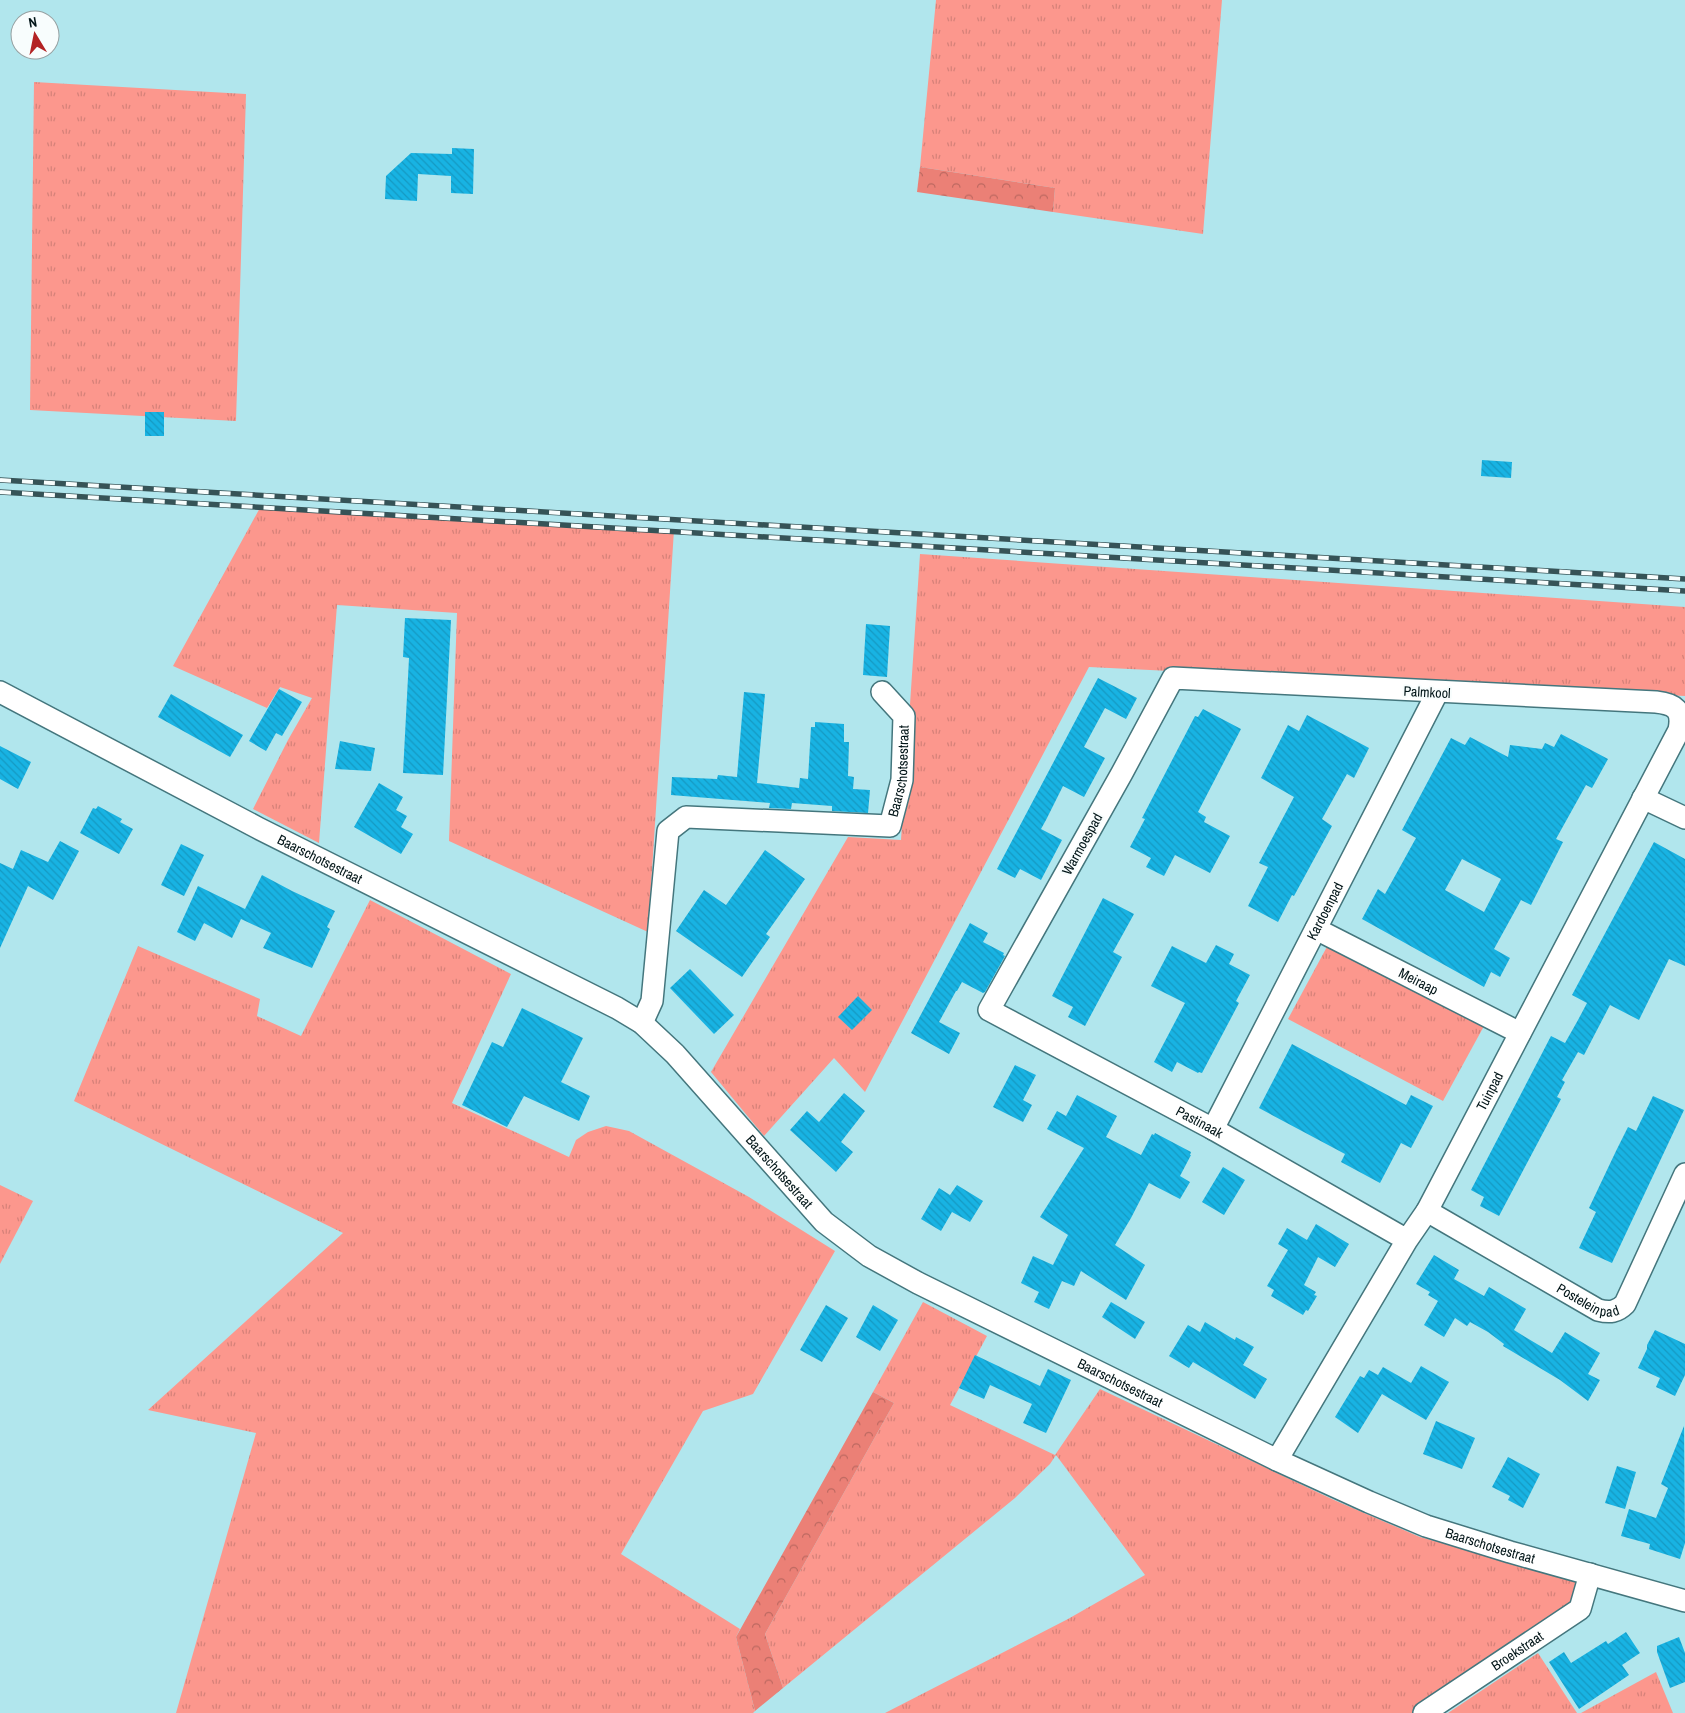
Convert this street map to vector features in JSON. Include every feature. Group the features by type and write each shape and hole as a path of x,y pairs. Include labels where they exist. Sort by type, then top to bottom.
{"street":[{"name":"Palmkool","path":"1173,678 1656,702 1672,706 1679,712"},
{"name":"Warmoespad","path":"989,1010 1173,678"},
{"name":"Baarschotsestraat","path":"0,692 258,828 617,1008 642,1023 675,1054 824,1222 869,1256 970,1310 1276,1460 1426,1526 1510,1552 1685,1600"},
{"name":"Baarschotsestraat","path":"642,1023 652,1001 668,831 686,817 890,826 902,780 904,716 882,692"},
{"name":"Kardoenpad","path":"1213,1129 1437,692"},
{"name":"Tuinpad","path":"1276,1460 1407,1240 1427,1211 1679,730 1681,721 1679,712"},
{"path":"1643,798 1685,818"},
{"name":"Meiraap","path":"1316,929 1520,1033"},
{"name":"Pastinaak","path":"989,1010 1213,1129 1407,1240"},
{"name":"Posteleinpad","path":"1427,1211 1598,1310 1609,1312 1620,1309 1625,1304 1685,1174"},
{"name":"Broekstraat","path":"1424,1713 1580,1609 1590,1574"}],"green space":[{"path":"936,0 1222,0 1203,234 1053,212 1055,188 920,167"},
{"path":"34,82 246,94 236,421 30,410"},
{"path":"920,167 1055,188 1053,212 917,192"},
{"path":"261,506 674,530 648,932 449,841 457,613 337,605 319,843 253,809 312,698 280,687 267,708 173,666"},
{"path":"920,554 1685,607 1685,696 1089,667 865,1092 834,1058 764,1136 711,1072 848,837 901,840"},
{"path":"370,900 511,974 452,1103 569,1157 576,1140 588,1132 606,1126 629,1131 749,1197 835,1251 753,1394 703,1411 621,1554 740,1629 736,1637 755,1711 753,1713 176,1713 256,1433 148,1410 343,1233 74,1101 138,946 260,999 257,1016 301,1036"},
{"path":"1329,943 1484,1026 1443,1101 1288,1019"},
{"path":"0,1185 33,1201 0,1264"},
{"path":"923,1302 987,1336 950,1405 1055,1455 1100,1389 1334,1500 1420,1537 1580,1579 1574,1607 1421,1713 885,1713 1068,1619 1145,1575 1056,1455 1050,1464 1015,1498 783,1688 765,1634 894,1403 873,1392"},
{"path":"873,1392 894,1403 765,1634 783,1688 755,1711 736,1637"},
{"path":"1538,1653 1577,1713 1448,1713"},
{"path":"1656,1672 1673,1713 1581,1713"}],"building":[{"path":"452,148 474,149 473,194 451,193 451,176 418,174 417,201 385,199 386,176 411,153 452,154"},
{"path":"145,412 164,412 164,436 145,436"},
{"path":"1482,460 1512,462 1511,478 1481,476"},
{"path":"405,618 451,620 443,775 403,773 409,658 403,657"},
{"path":"866,624 890,626 887,677 863,675"},
{"path":"1098,678 1137,698 1126,719 1105,708 1084,747 1105,758 1084,797 1063,786 1041,829 1062,840 1041,880 1020,869 1015,878 997,869"},
{"path":"279,689 302,702 282,736 276,733 266,751 249,741"},
{"path":"744,692 765,694 757,783 799,788 800,778 808,779 811,727 815,727 815,722 844,724 844,742 849,742 848,776 854,777 853,789 870,790 868,813 832,811 832,806 792,803 791,809 769,808 770,803 671,795 672,777 717,779 718,775 737,777"},
{"path":"171,694 243,735 230,757 158,717"},
{"path":"1203,709 1241,729 1198,812 1206,817 1204,822 1230,836 1210,873 1175,855 1164,876 1146,867 1151,858 1130,847 1145,819 1142,818 1195,716 1198,717"},
{"path":"1307,715 1369,748 1354,778 1347,774 1322,819 1332,826 1278,922 1248,906 1268,867 1259,863 1294,797 1261,778 1288,725 1299,731"},
{"path":"1561,734 1608,759 1592,788 1586,785 1556,839 1563,842 1531,905 1521,900 1494,949 1510,958 1500,977 1491,972 1484,987 1362,919 1378,889 1385,894 1416,838 1402,830 1451,738 1465,745 1470,737 1508,757 1510,745 1542,749 1545,743 1554,747","holes":["1462,859 1501,879 1484,912 1445,890"]},
{"path":"340,741 375,748 371,771 335,769"},
{"path":"0,746 31,762 18,789 0,779"},
{"path":"379,783 403,797 396,810 407,816 401,827 413,834 401,854 354,827"},
{"path":"98,806 122,819 120,822 133,829 119,854 80,833 93,808 96,809"},
{"path":"60,841 79,851 53,900 28,886 0,948 0,863 13,869 21,850 48,862"},
{"path":"1654,842 1685,859 1685,966 1669,959 1639,1020 1610,1005 1584,1055 1578,1052 1562,1080 1565,1082 1557,1097 1561,1099 1499,1216 1480,1206 1484,1197 1471,1190 1551,1036 1565,1043 1587,1003 1572,995"},
{"path":"181,844 204,855 184,896 161,885"},
{"path":"765,850 805,879 766,934 770,937 742,977 676,931 704,890 726,905"},
{"path":"262,875 335,911 327,927 330,929 312,968 263,948 271,933 241,919 232,938 204,923 195,941 177,932 198,886 245,909"},
{"path":"1103,898 1134,914 1113,952 1122,957 1085,1026 1068,1017 1073,1007 1052,996"},
{"path":"970,923 988,933 983,942 1004,953 1003,955 1005,956 985,992 983,993 962,982 956,991 939,1022 960,1033 949,1054 911,1033"},
{"path":"1216,945 1234,954 1229,964 1250,975 1236,1001 1239,1003 1202,1073 1198,1073 1177,1062 1172,1072 1154,1062 1185,1003 1151,986 1172,946 1206,963"},
{"path":"690,969 734,1015 714,1034 670,988"},
{"path":"858,996 872,1010 852,1030 838,1017"},
{"path":"522,1008 583,1038 561,1082 590,1096 579,1121 524,1096 507,1127 462,1105 492,1042 503,1047"},
{"path":"1292,1044 1406,1105 1411,1095 1433,1106 1411,1148 1401,1143 1380,1183 1341,1162 1345,1154 1259,1108"},
{"path":"1015,1065 1036,1075 1023,1100 1032,1105 1023,1122 993,1107"},
{"path":"844,1093 865,1111 841,1142 853,1152 836,1172 790,1130 807,1111 819,1122"},
{"path":"1077,1095 1117,1116 1106,1137 1141,1155 1152,1134 1154,1135 1155,1133 1191,1152 1180,1176 1190,1182 1180,1199 1149,1183 1115,1245 1145,1265 1126,1300 1081,1271 1074,1286 1062,1281 1049,1309 1034,1302 1039,1292 1021,1283 1033,1256 1053,1265 1068,1235 1040,1217 1084,1148 1047,1129 1057,1111 1066,1116"},
{"path":"1653,1096 1684,1110 1612,1263 1579,1248 1596,1212 1589,1208 1616,1151 1628,1127 1636,1131"},
{"path":"1223,1167 1245,1180 1224,1215 1202,1202"},
{"path":"957,1185 983,1201 970,1222 952,1212 941,1231 921,1219 939,1188 950,1195"},
{"path":"1316,1224 1349,1244 1335,1267 1318,1257 1304,1285 1316,1292 1314,1295 1317,1296 1308,1311 1306,1310 1303,1315 1271,1296 1274,1290 1267,1286 1288,1250 1278,1244 1287,1228 1307,1240"},
{"path":"1434,1255 1459,1270 1454,1279 1484,1296 1489,1287 1526,1309 1514,1330 1552,1353 1565,1332 1600,1353 1588,1374 1600,1380 1588,1401 1560,1380 1503,1346 1504,1344 1488,1332 1470,1322 1467,1326 1455,1318 1444,1337 1424,1325 1438,1301 1428,1295 1430,1292 1416,1284"},
{"path":"1111,1302 1145,1322 1135,1339 1102,1317"},
{"path":"826,1305 848,1318 822,1362 800,1350"},
{"path":"873,1305 898,1320 880,1351 856,1337"},
{"path":"1205,1322 1235,1340 1236,1337 1254,1347 1243,1365 1267,1379 1255,1399 1193,1362 1189,1368 1169,1356 1188,1325 1200,1332"},
{"path":"1655,1330 1685,1344 1685,1375 1675,1396 1656,1387 1660,1378 1638,1368"},
{"path":"975,1355 1040,1386 1048,1369 1071,1380 1046,1433 1023,1423 1032,1404 990,1385 984,1399 959,1388"},
{"path":"1421,1366 1449,1382 1426,1420 1382,1394 1358,1433 1335,1417 1360,1376 1364,1378 1369,1370 1378,1375 1383,1367 1411,1383"},
{"path":"1436,1421 1475,1438 1462,1469 1423,1454"},
{"path":"1684,1426 1685,1543 1680,1559 1649,1549 1650,1544 1621,1536 1629,1509 1656,1518 1668,1488 1661,1484"},
{"path":"1508,1457 1540,1474 1523,1508 1508,1500 1510,1496 1492,1487"},
{"path":"1617,1466 1636,1472 1625,1509 1605,1503"},
{"path":"1626,1632 1640,1653 1622,1665 1629,1675 1579,1709 1549,1662 1564,1652 1571,1663 1606,1641 1608,1644"},
{"path":"1679,1637 1685,1653 1685,1682 1670,1688 1657,1652 1657,1646"}],"railway":[{"path":"0,480 1685,579"},
{"path":"0,492 1685,591"}]}
